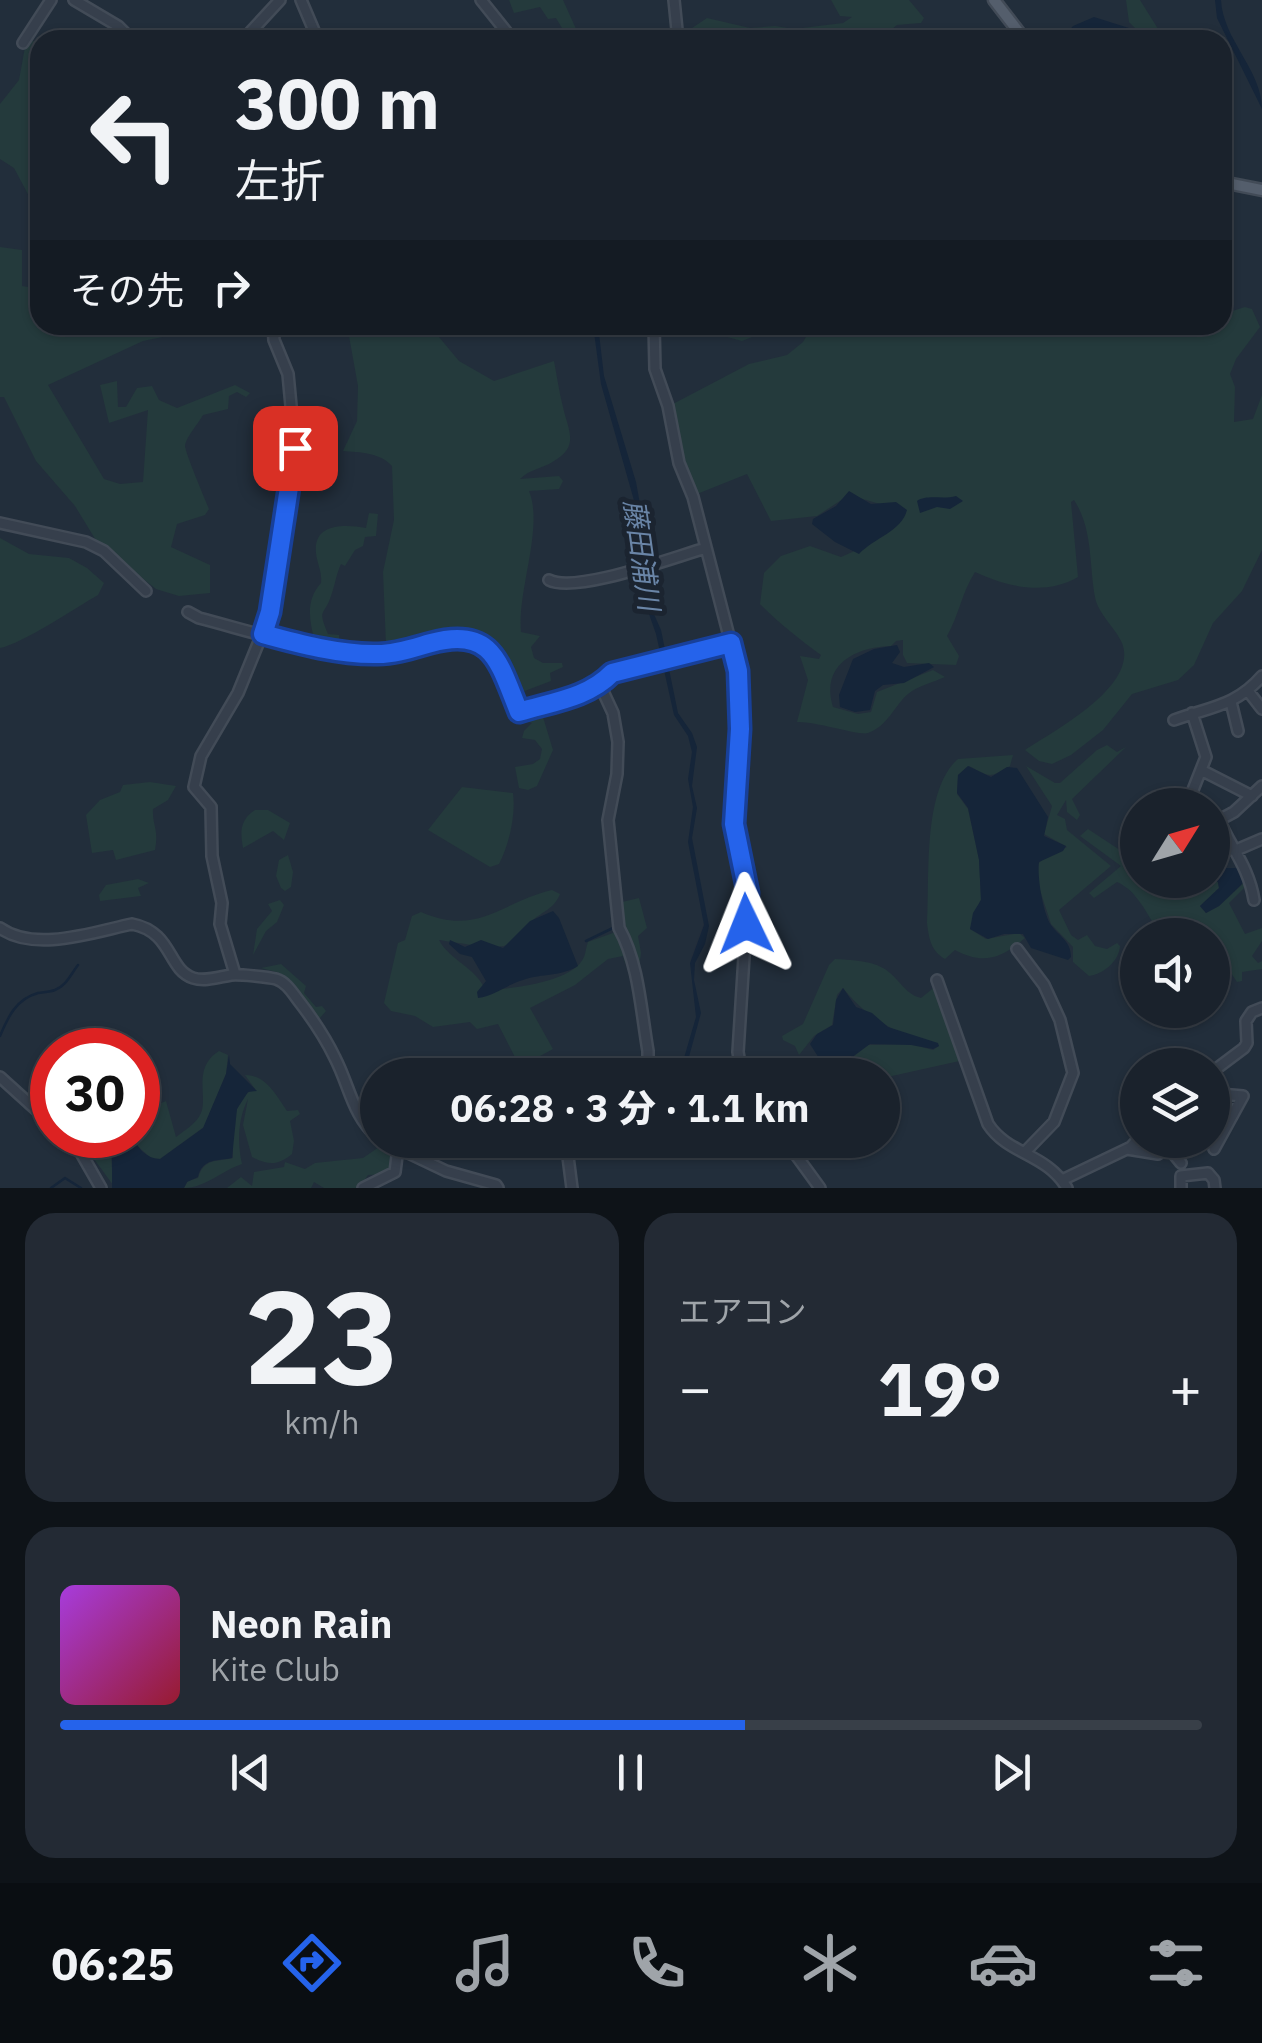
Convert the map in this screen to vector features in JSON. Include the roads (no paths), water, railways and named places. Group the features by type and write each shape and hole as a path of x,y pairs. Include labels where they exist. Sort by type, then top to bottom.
{"main road":[{"path":"994,0 1017,30"},
{"path":"1232,184 1262,190"}],"street":[{"path":"31,30 50,0"},
{"path":"74,0 122,30"},
{"path":"252,30 280,0"},
{"path":"301,0 314,30"},
{"path":"480,0 505,30"},
{"path":"674,0 677,30"},
{"path":"23,42 30,31"},
{"path":"235,974 220,924 222,903 212,856 211,807 194,787 202,756 238,693 270,612 295,448 288,374 274,335"},
{"path":"654,335 655,370 668,406 679,464 694,498 738,671 740,729 734,824 748,893 739,1058"},
{"path":"0,523 86,542 104,552 146,590"},
{"path":"549,580 555,584 582,584 706,548"},
{"path":"188,612 294,642 376,654 402,652 453,638 478,641 500,664 519,712 600,685 612,673 731,643"},
{"path":"1174,720 1231,702 1262,676"},
{"path":"600,685 613,713 618,742 617,774 608,820 619,928 633,966 648,1058"},
{"path":"1248,691 1262,709"},
{"path":"1231,702 1238,731"},
{"path":"1192,713 1205,752 1194,788"},
{"path":"1201,770 1224,788 1252,796"},
{"path":"1254,900 1250,875 1219,820 1262,786"},
{"path":"1234,852 1244,844 1262,839"},
{"path":"0,928 9,935 52,940 132,924 153,930 184,972 193,978 235,974 278,979 316,1023 337,1060 360,1116"},
{"path":"1016,949 1044,985 1060,1020 1073,1073 1054,1122 1025,1152"},
{"path":"937,980 988,1124 1003,1142 1046,1164 1064,1184 1120,1152"},
{"path":"1230,1058 1248,1042 1246,1021 1262,1008"},
{"path":"0,1078 30,1105"},
{"path":"1230,1095 1243,1096 1230,1120"},
{"path":"85,1158 101,1188"},
{"path":"363,1188 395,1172 397,1158"},
{"path":"419,1158 498,1188"},
{"path":"568,1158 572,1188"},
{"path":"798,1158 820,1188"},
{"path":"1177,1158 1181,1164"},
{"path":"1181,1188 1181,1176 1208,1173 1216,1188"}],"water":[{"path":"1215,0 1221,0 1229,30 1223,30"},
{"path":"1094,17 1132,30 1070,30"},
{"path":"1232,36 1256,81 1262,109 1232,48"},
{"name":"藤田浦川","path":"594,335 599,335 604,376 636,482 648,601 661,630 678,713 697,747 692,786 697,808 692,838 709,926 695,963 694,980 701,1013 689,1058 684,1058 696,1017 690,963 704,925 688,842 693,807 688,779 692,752 688,736 674,715 656,634 642,594 635,504 601,384"},
{"path":"849,491 871,504 896,502 907,510 894,529 859,554 812,524 813,519 836,506"},
{"path":"956,496 963,501 950,509 937,507 920,513 917,501 921,499"},
{"path":"897,645 900,652 892,663 904,667 929,663 934,667 904,683 883,685 875,691 870,710 855,712 840,707 839,695 853,659 874,649"},
{"path":"968,766 991,777 1007,767 1017,768 1048,817 1044,836 1066,846 1039,862 1039,869 1045,912 1069,947 1068,960 1031,948 1023,934 988,939 970,929 981,900 979,860 968,808 957,793 958,775"},
{"path":"1230,868 1241,868 1244,882 1230,895"},
{"path":"1208,898 1227,898 1206,913 1200,906"},
{"path":"553,911 578,966 523,980 478,998 477,992 486,981 472,957 460,954 449,944 450,940 465,947 481,940 503,948 530,921"},
{"path":"843,988 856,1007 872,1013 888,1027 939,1046 933,1049 870,1044 851,1058 819,1058 810,1044 817,1034 833,1025 836,1000"},
{"path":"229,1055 230,1064 257,1091 248,1092 237,1109 232,1158 207,1163 184,1188 112,1188 112,1158 160,1159 203,1128 226,1074"}],"waterway":[{"path":"586,941 615,927"},
{"path":"0,1036 18,1004 30,996 59,988 78,965"},
{"path":"51,1188 65,1178 81,1188"}]}
